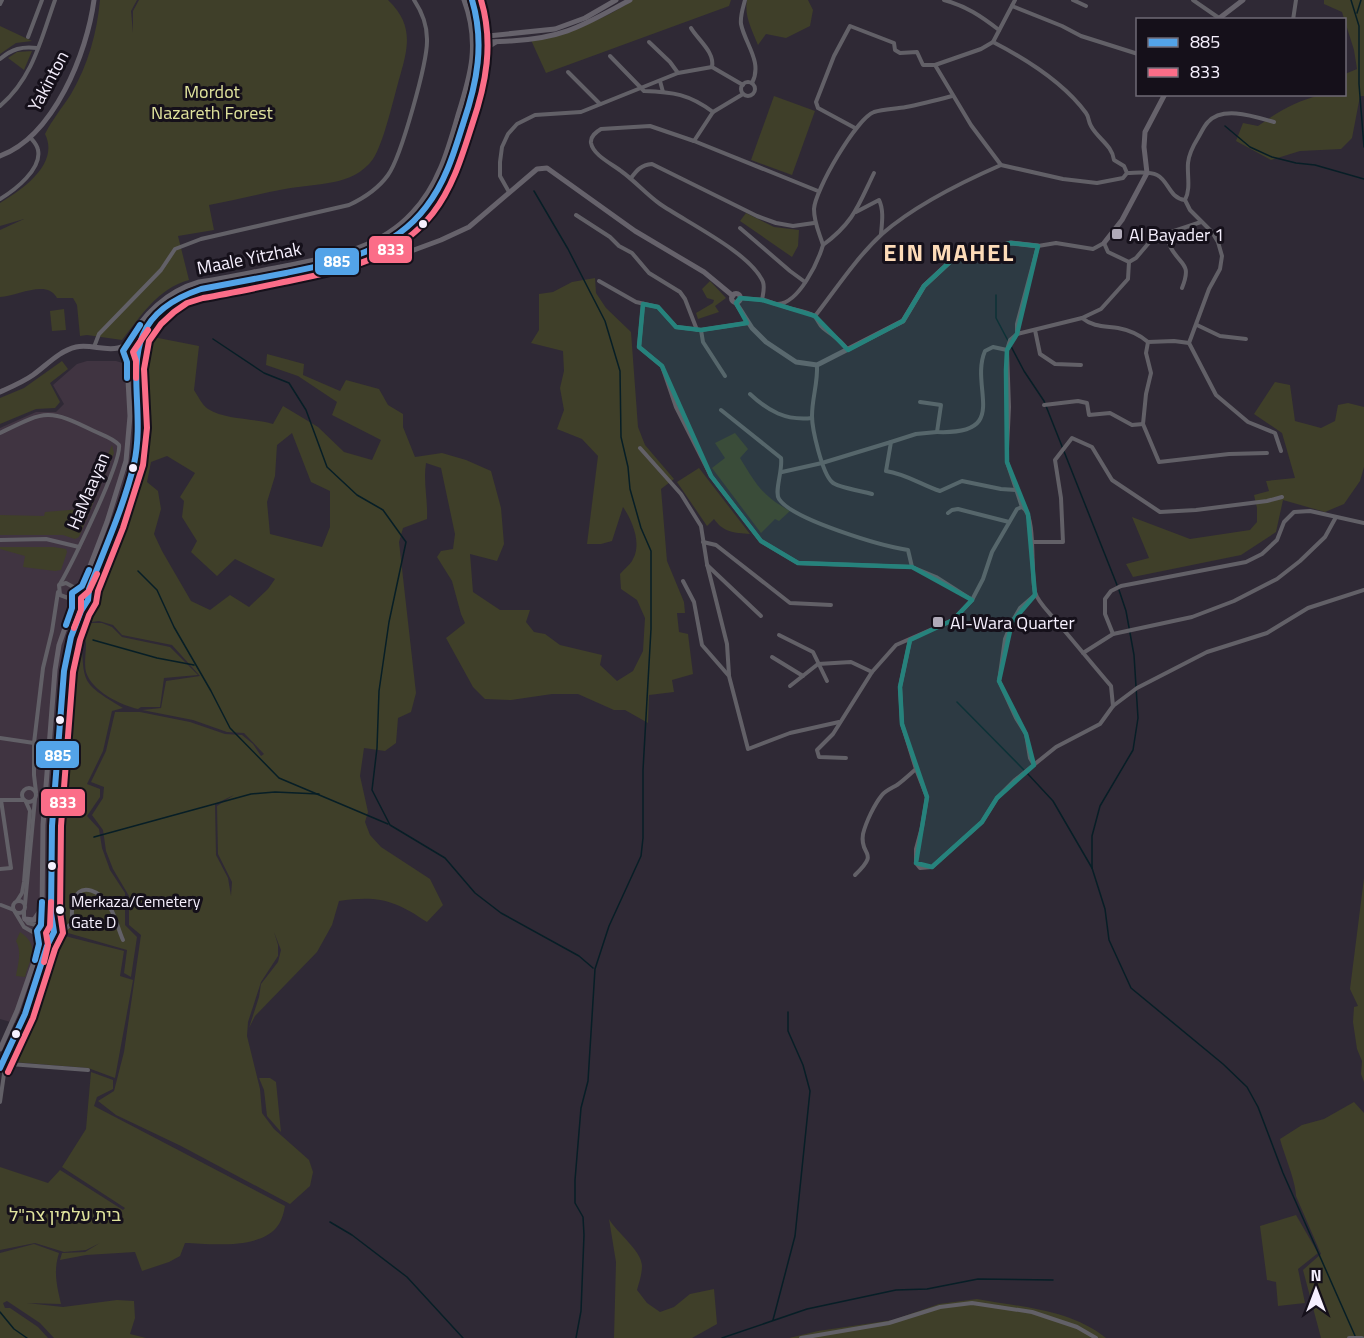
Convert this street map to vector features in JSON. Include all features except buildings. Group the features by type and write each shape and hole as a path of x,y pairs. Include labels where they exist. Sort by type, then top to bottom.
{"street":[{"path":"28,37 42,0"},
{"path":"0,106 25,79 55,0"},
{"name":"Yakinton","path":"0,156 13,150 30,137 47,119 65,88 88,32 94,0"},
{"path":"94,347 99,334 161,270 175,249 201,239 349,205 368,195 384,180 395,163 426,55 427,37 423,17 414,0"},
{"name":"Maale Yitzhak","path":"127,345 158,304 169,295 187,286 363,248 384,237 412,214 431,188 438,173 470,77 473,40 471,22 464,0"},
{"name":"Maale Yitzhak","path":"88,597 89,589 123,501 134,463 138,428 135,376 140,338 163,309 183,295 201,289 338,262 365,254 387,243 417,219 441,184 452,160 477,79 480,39 472,0"},
{"path":"473,40 495,34 555,29 585,18 616,0"},
{"path":"480,39 497,41 537,38 567,32 600,18 630,0"},
{"path":"745,0 740,21 755,62 756,74 752,83"},
{"path":"944,0 977,12 999,30"},
{"path":"855,128 818,108 816,102 834,56 850,26 894,44 895,50 900,53 917,52 923,65 935,65 981,49 993,42 1016,0"},
{"path":"1073,0 1086,6"},
{"path":"1192,0 1217,18"},
{"path":"1219,18 1243,0"},
{"path":"1293,18 1296,0"},
{"path":"1012,6 1081,36 1136,54"},
{"path":"478,21 485,30 495,34"},
{"path":"691,28 710,53 713,61 712,67"},
{"path":"480,56 485,49 497,41"},
{"path":"649,42 678,73"},
{"path":"815,316 881,235 904,217 965,180 1001,165 1063,179 1097,183 1124,178 1127,173 1125,166 1114,160 1113,152 1090,125 1089,115 1070,94 1009,50 993,42"},
{"path":"0,59 18,48 38,48"},
{"path":"610,56 644,91 687,96 713,112"},
{"path":"935,65 952,96 1001,165"},
{"path":"509,192 501,176 502,147 508,134 518,124 535,115 581,112 678,73 712,67 743,85"},
{"path":"568,72 600,104"},
{"path":"660,81 663,92"},
{"path":"743,94 741,89 743,85 747,82 752,83"},
{"path":"694,141 713,112 743,94 747,96 753,94 755,88 752,83"},
{"path":"823,245 814,223 814,207 818,191 855,128 874,112 952,96"},
{"path":"384,237 393,251 403,254 441,240 469,227 537,169 547,168 635,231 704,272 733,296 736,294 747,322 766,342 785,356 796,362 817,365 903,321 924,286 953,259 1011,243 1038,246 1056,243 1093,249 1104,243 1122,220 1147,173 1145,132 1164,96"},
{"path":"1185,200 1188,194 1188,160 1207,122 1216,116 1225,114 1274,122"},
{"path":"762,300 763,281 747,261 712,235 658,202 596,152 591,144 594,133 609,128 650,126 694,141 818,191"},
{"path":"0,200 17,186 36,164 38,150 30,137"},
{"path":"631,178 637,170 652,164 757,216 776,223 793,226 814,223"},
{"path":"778,304 791,300 805,282 818,261 823,245 842,231 856,212 874,173"},
{"path":"1127,173 1154,173 1160,177 1174,196 1185,200 1190,210 1212,232 1218,242 1222,256 1220,269 1209,289 1189,343"},
{"path":"856,212 879,200 883,220 881,235"},
{"path":"576,214 632,253 649,273 680,292 703,342 725,376"},
{"path":"1129,262 1136,258 1153,238 1201,222"},
{"path":"740,228 805,282"},
{"path":"1167,234 1171,249 1184,264 1187,277 1182,288"},
{"path":"1104,243 1108,252 1129,262"},
{"path":"1017,334 1017,324 1038,246"},
{"path":"1113,706 1111,686 1035,595 1031,572 1032,542 1028,514 1022,507 1008,462 1009,407 1006,370 1010,340 1017,334 1082,318 1101,309 1128,279 1129,262"},
{"path":"599,280 636,302 658,307 676,327 699,330 747,322"},
{"path":"738,300 762,300 778,304 788,310 815,316 821,327 839,338 848,350"},
{"path":"643,304 639,347 662,366 676,407 711,476 761,541 798,563 912,567 936,577 972,600"},
{"path":"1082,318 1089,324 1121,328 1141,336 1148,342 1174,340 1189,343"},
{"path":"1197,325 1220,336 1246,339"},
{"path":"1035,330 1040,354 1055,364 1081,365"},
{"path":"1148,342 1146,353 1151,373 1143,424 1159,462 1229,454 1267,453"},
{"path":"1189,343 1216,395 1248,422 1275,433 1281,452"},
{"path":"0,1049 27,986 39,944 37,931 42,907 43,813 55,670 62,634 72,608 72,593 84,582 107,522 126,461 130,427 125,356 127,345"},
{"path":"0,392 30,377 69,350 80,346 116,348 135,345 138,354 132,359 94,347"},
{"path":"782,472 822,463 916,434 968,429 979,420 984,399 983,355 985,351 993,347 1007,350"},
{"path":"817,365 818,379 812,418 822,463 833,484 872,494"},
{"path":"750,394 764,407 783,417 812,418"},
{"path":"1044,405 1078,401 1087,403 1089,415 1110,413 1132,425 1143,424"},
{"path":"920,402 941,405 937,432"},
{"path":"721,410 781,458 782,472 777,493 779,500 792,510 832,529 886,547 908,550 912,567"},
{"name":"HaMaayan","path":"0,433 35,416 60,415 111,439 119,446 118,457 58,592"},
{"path":"1032,542 1063,542 1061,498 1055,460 1072,438 1092,447 1112,480 1160,512 1196,510 1282,497"},
{"path":"891,442 886,471 912,479 924,486 940,491 962,481 1016,490"},
{"path":"640,448 681,494 701,526 707,564 727,644 729,676 748,749 790,733 839,722"},
{"path":"846,758 819,757 818,750 833,734 872,672 896,645 953,620 972,600 983,579 992,552 1017,509 1022,507"},
{"path":"948,513 958,509 1009,522"},
{"path":"1113,634 1105,614 1105,599 1121,586 1246,562 1262,554 1276,540 1284,522 1294,512 1310,512 1364,523"},
{"path":"1083,653 1113,634 1192,617 1234,601 1276,579 1300,561 1325,537 1335,517"},
{"path":"0,540 46,539 79,547"},
{"path":"703,542 716,545 790,603 831,605"},
{"path":"707,564 761,616"},
{"name":"HaMaayan","path":"69,585 67,577 70,567"},
{"path":"683,581 694,602 702,645 729,676"},
{"path":"54,937 51,913 52,814 66,658 74,627 88,597 86,591 64,583 60,584"},
{"path":"910,640 900,687 902,724 915,769 927,797 916,849 916,863 920,868 926,868 932,867 982,822 997,798 1034,765 1056,747 1100,724 1113,706 1150,680 1207,652 1268,633 1308,608 1364,590"},
{"path":"58,592 77,606 85,604"},
{"path":"58,592 44,668 34,743 33,769 31,779 24,791 25,801 30,811 24,882 22,893 15,901 14,911 24,927 44,940 54,937 72,923 75,896 85,889 91,890 98,893 108,905 123,940"},
{"path":"1034,765 1030,758 1026,734 999,681 1005,639 1011,622 1020,608 1035,595"},
{"path":"56,603 59,598 63,597"},
{"path":"779,635 813,652 827,681"},
{"path":"772,657 803,676"},
{"path":"790,686 818,664 851,662 872,672"},
{"path":"0,738 34,743"},
{"path":"33,769 36,792 25,919 30,924 47,923 53,927"},
{"path":"855,875 865,866 869,858 863,846 862,836 883,794 915,769"},
{"path":"11,799 32,788 36,792"},
{"path":"0,869 11,868 0,800 33,801 35,799"},
{"path":"0,1068 35,988 47,946 58,929 52,851"},
{"path":"0,905 22,901 25,907"},
{"path":"0,905 21,913 25,907"},
{"path":"25,919 31,921 36,918 42,907"},
{"path":"56,920 63,927 68,926"},
{"path":"0,1102 4,1074 10,1064 88,1070"},
{"path":"801,1338 889,1323 940,1307 972,1303 1032,1312 1077,1327 1096,1338"},
{"path":"1349,1338 1362,1338"}],"highlighted area":[{"path":"1011,243 1038,246 1017,334 1007,350 1006,370 1007,462 1028,514 1035,595 1012,622 999,681 1026,734 1034,765 997,798 982,822 932,867 916,863 927,797 902,724 900,687 910,640 953,620 972,600 912,567 798,563 761,541 711,476 662,366 639,347 643,304 658,307 676,327 701,330 747,323 736,303 740,298 762,300 815,316 848,350 903,321 924,286 953,259"}],"shaded area":[{"path":"87,361 116,361 139,368 136,388 145,420 138,457 76,635 59,785 59,934 52,948 34,1004 21,1025 0,1019 0,428 36,412 56,412 64,404 53,385 77,364"}],"green space":[{"name":"Mordot Nazareth Forest","path":"100,0 137,0 131,11 133,33 133,11 139,0 388,0 402,18 407,35 403,65 385,131 377,152 365,168 355,175 333,182 285,189 209,205 214,230 178,236 189,280 168,289 159,296 122,340 80,336 77,305 73,298 57,298 52,292 39,289 0,297 0,230 24,219 0,226 0,203 28,183 43,166 48,145 45,134 71,94 87,60 97,25"},
{"path":"633,0 731,0 729,6 546,73 531,40 584,25"},
{"path":"747,0 808,0 813,10 810,26 786,38 766,34 758,45 748,17"},
{"path":"1324,0 1364,0 1364,96 1360,96 1352,138 1341,149 1300,151 1271,160 1236,141 1243,123 1258,126 1303,100 1316,96 1346,96 1346,74 1357,69 1346,18 1342,12 1324,4"},
{"path":"0,26 32,41 16,43 0,54"},
{"path":"32,51 24,70 8,58 17,52"},
{"path":"774,96 815,111 792,175 751,160"},
{"path":"746,213 774,227 799,230 798,246 792,257 740,221"},
{"path":"595,278 596,293 606,308 631,332 638,427 645,445 674,479 661,489 667,561 684,602 685,613 677,613 679,632 688,634 693,674 672,680 674,692 649,695 648,723 625,710 614,710 578,694 552,694 511,700 485,699 473,687 446,638 465,623 452,581 437,557 441,551 453,549 455,534 441,468 426,463 427,519 403,528 399,542 416,693 411,712 398,718 396,743 385,751 364,748 360,776 368,812 365,822 370,835 381,847 430,879 443,905 427,922 385,901 352,899 339,901 332,925 317,952 255,1016 249,1028 261,984 278,962 281,950 274,932 278,945 278,956 261,982 248,1022 247,1036 260,1089 262,1113 274,1129 309,1160 313,1172 310,1186 290,1204 181,1146 116,1115 98,1101 114,1091 124,1052 141,935 129,925 129,896 113,869 106,851 103,830 92,815 103,798 104,787 91,782 106,751 115,712 140,712 190,722 225,734 242,735 253,744 261,756 264,754 244,733 227,732 193,720 142,710 161,708 166,681 200,676 172,645 122,635 113,625 99,621 82,623 127,504 145,438 148,414 140,386 148,336 199,346 194,390 204,405 215,413 273,424 283,406 318,427 344,452 372,460 381,440 332,415 337,402 298,376 266,365 267,354 304,364 303,375 340,391 346,380 379,389 388,405 403,414 403,427 415,457 442,453 491,471 501,508 504,544 497,561 470,554 473,592 500,610 530,610 526,622 534,632 545,634 560,645 602,655 600,665 617,681 633,671 643,651 645,618 637,600 621,589 620,574 631,563 636,553 635,532 623,507 612,541 587,544 598,456 582,439 557,429 564,410 560,388 564,371 563,351 531,343 539,330 539,294 553,292 572,282","holes":["292,433 311,482 330,491 330,527 322,547 270,534 267,502 275,476 277,445","167,456 195,473 180,497 184,501 182,517 197,541 191,552 217,576 235,559 275,579 249,607 230,595 210,610 191,601 154,534 161,509 158,491 147,482 151,462","234,795 217,806 218,854 232,882 231,896 228,878 216,855 215,804"]},
{"path":"710,281 726,298 715,306 719,312 698,319 696,313 713,303 714,300 707,298 702,289"},
{"path":"64,309 66,330 52,331 50,311"},
{"path":"62,361 68,369 50,383 60,402 55,408 36,409 0,424 0,398 24,388"},
{"path":"1275,382 1290,385 1295,421 1321,428 1335,421 1338,405 1348,403 1364,407 1364,467 1360,481 1344,504 1325,512 1283,500 1276,532 1241,555 1133,577 1126,564 1149,558 1132,517 1190,539 1250,530 1257,522 1254,495 1269,491 1266,481 1295,478 1282,433 1254,414"},
{"path":"735,433 748,449 740,458 755,482 773,500 790,511 779,521 775,519 761,533 712,468 725,458 715,443"},
{"path":"112,445 114,453 79,537 75,539 63,535 0,535 0,515 44,516 45,512 85,507"},
{"path":"699,468 750,534 729,531 721,527 714,519 707,526 677,482"},
{"path":"0,547 54,547 66,549 67,552 61,570 55,571 23,567 25,556 0,549"},
{"path":"102,623 112,627 122,637 170,647 198,675 164,678 160,707 138,709 115,701 94,685 86,672 84,630 85,625"},
{"path":"81,634 84,672 87,679 98,692 123,708 112,711 103,751 87,784 100,789 100,797 87,816 99,829 102,848 110,870 125,893 125,925 137,937 131,977 124,973 127,950 68,933 62,920 64,806 77,637"},
{"path":"1364,878 1364,1082 1361,1074 1362,1061 1357,1049 1353,1022 1354,1007 1358,1006 1350,989"},
{"path":"20,932 32,947 25,977 16,976 19,953 16,941"},
{"path":"65,936 124,951 120,976 133,980 115,1078 88,1068 13,1062 41,995 56,945"},
{"name":"בית עלמין צה\"ל","path":"91,1072 113,1080 113,1089 97,1097 94,1106 285,1206 279,1224 261,1238 249,1242 185,1243 180,1256 142,1271 135,1252 86,1255 60,1260 62,1253 85,1252 100,1243 86,1250 64,1252 35,1243 0,1250 0,1167 48,1183 60,1170 123,1210 125,1208 62,1167 86,1129"},
{"path":"259,1078 270,1078 276,1082 281,1132 267,1116 264,1090"},
{"path":"1354,1102 1364,1113 1364,1338 1321,1338 1303,1270 1321,1254 1296,1196 1280,1139 1302,1125 1324,1119"},
{"path":"1296,1215 1318,1253 1298,1269 1305,1303 1278,1306 1276,1282 1267,1280 1260,1226"},
{"path":"609,1219 634,1248 641,1260 642,1272 637,1290 647,1303 660,1312 674,1307 690,1294 714,1289 717,1324 692,1338 614,1338 616,1262"},
{"path":"34,1244 59,1253 56,1273 61,1304 27,1303 63,1307 117,1300 134,1301 135,1318 130,1334 146,1338 54,1338 40,1323 7,1301 3,1303 5,1308 10,1308 38,1327 48,1338 0,1338 0,1253"},
{"path":"977,1299 1061,1315 1092,1328 1106,1338 789,1338 818,1331 893,1320 939,1304"}],"waterway":[{"path":"1351,0 1359,26 1359,84 1364,147"},
{"path":"1357,13 1361,0"},
{"path":"1225,126 1250,147 1272,157 1315,165 1364,179"},
{"path":"534,191 568,249 605,321 620,371 621,437 630,489 641,528 651,551 651,629 643,770 643,838 641,856 609,926 595,969 588,1081 581,1108 575,1180 575,1203 583,1217 584,1235 581,1311 576,1338"},
{"path":"996,295 996,318 1024,371 1044,401 1117,585"},
{"path":"213,339 264,373 289,383 306,410 327,467 357,495 383,510 406,542 389,622 379,691 377,748 372,790 390,825 445,858 475,893 501,913 579,956 593,968"},
{"path":"138,571 157,590 174,627 230,728 279,778 388,824"},
{"path":"1119,590 1126,611 1134,655 1138,718 1133,750 1100,806 1092,836 1092,868 1105,909 1109,940 1131,988 1223,1064 1247,1087 1258,1107 1283,1173 1356,1338"},
{"path":"93,640 157,658 194,665"},
{"path":"957,702 1024,770"},
{"path":"1027,773 1053,801 1092,868"},
{"path":"94,837 251,794 275,792 319,794"},
{"path":"773,1320 795,1236 810,1091 803,1065 788,1031 788,1012"},
{"path":"330,1222 352,1235 407,1277 463,1338"},
{"path":"722,1338 807,1309 896,1290 927,1289 978,1279 1053,1280"},
{"path":"0,1312 14,1329 27,1338"}],"transit line":[{"name":"885","path":"0,1068 25,1014 47,946 54,932 51,913 52,826 64,671 71,637 88,600 89,589 120,511 134,464 137,437 137,362 141,340 151,320 171,303 201,289 345,259 381,245 412,222 433,198 444,178 468,109 478,63 479,47 472,0"},
{"name":"833","path":"8,1072 33,1018 55,949 63,933 60,912 61,826 73,672 80,640 96,603 98,591 123,528 143,465 147,428 144,369 149,341 161,324 187,303 349,267 386,252 419,229 440,203 451,182 477,110 488,48 481,0"},
{"name":"885","path":"127,378 127,362 123,351 140,325"},
{"name":"833","path":"136,378 136,361 133,352 148,330"},
{"name":"885","path":"66,625 72,608 72,593 82,586 89,570"},
{"name":"833","path":"74,628 81,610 81,598 89,591 97,574"},
{"name":"885","path":"35,960 39,944 37,931 41,925 42,902"},
{"name":"833","path":"44,962 48,945 46,933 50,926 51,902"}],"place":[{"name":"Al Bayader 1","path":"1117,234"},
{"name":"Al-Wara Quarter","path":"938,622"},
{"name":"Merkaza/Cemetery Gate D","path":"60,910"}],"district":[{"name":"EIN MAHEL","path":"949,252"}]}
